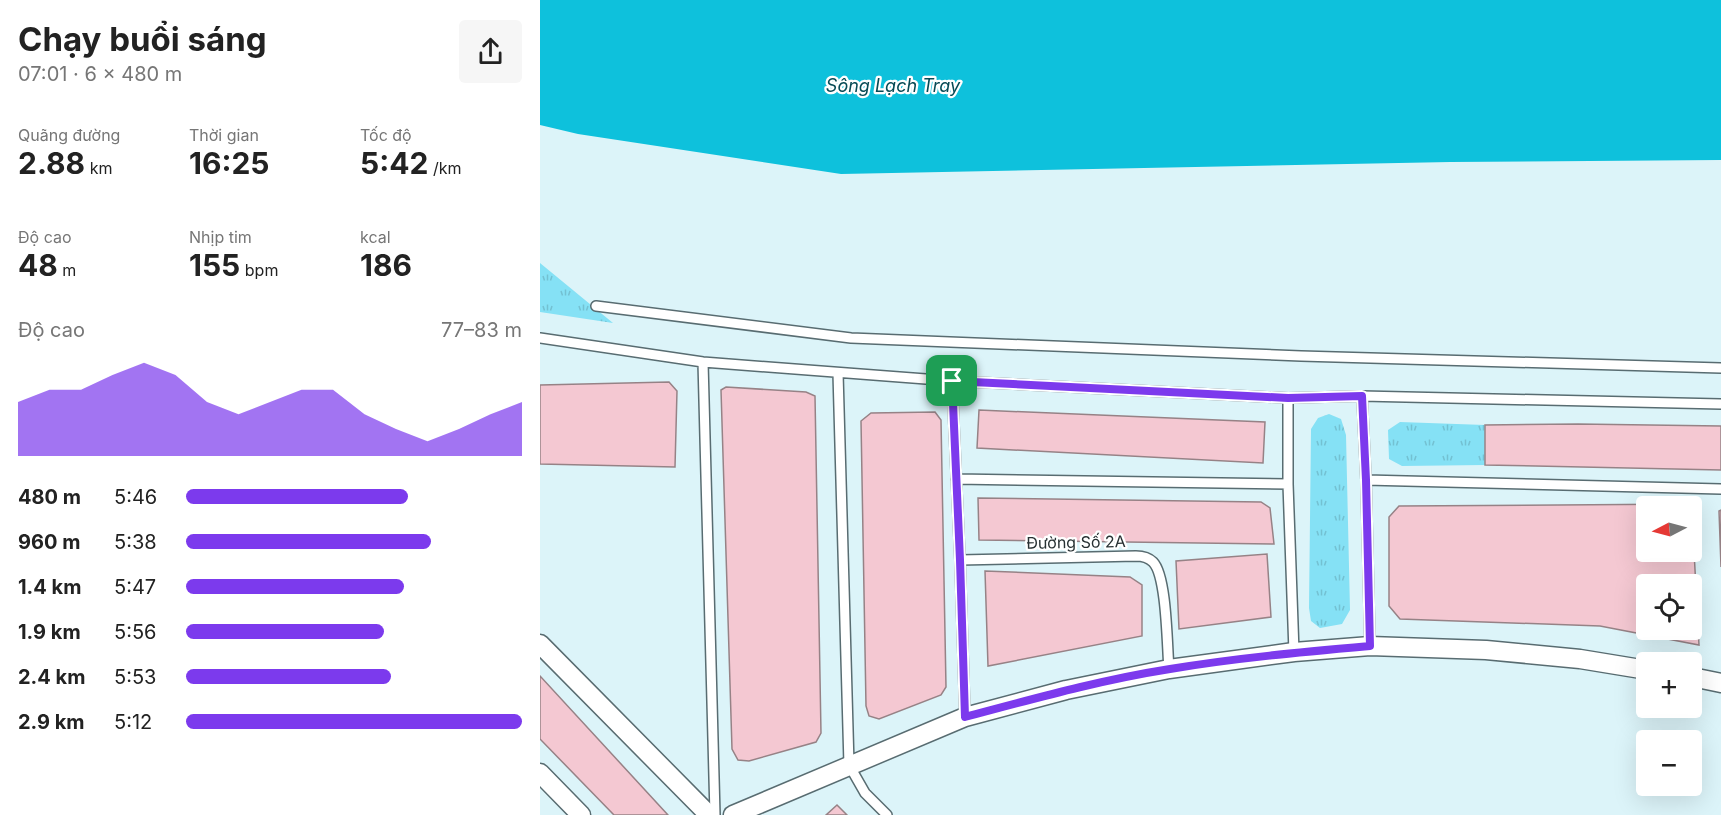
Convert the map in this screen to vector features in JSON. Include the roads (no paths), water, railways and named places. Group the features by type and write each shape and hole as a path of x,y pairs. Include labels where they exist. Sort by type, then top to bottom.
{"street":[{"path":"540,644 708,815"},
{"path":"733,815 965,717 1066,690 1169,669 1294,652 1370,646 1486,650 1580,659 1636,668"},
{"path":"1702,679 1721,683"},
{"path":"540,773 581,815"}],"lane":[{"path":"596,306 851,338 1313,356 1721,368"},
{"path":"540,338 704,362 952,381 1288,398 1362,396 1721,405"},
{"path":"704,362 716,815"},
{"path":"838,373 849,765 866,793 887,815"},
{"path":"952,381 965,717"},
{"path":"1362,396 1370,646"},
{"path":"1288,398 1288,483 1294,652"},
{"path":"956,479 1288,483"},
{"path":"1366,480 1721,489"},
{"name":"Đường Số 2A","path":"960,560 1146,557 1154,563 1159,572 1169,669"}],"water":[{"name":"Sông Lạch Tray","path":"540,0 1721,0 1721,160 1450,162 841,174 578,134 540,125"}]}
